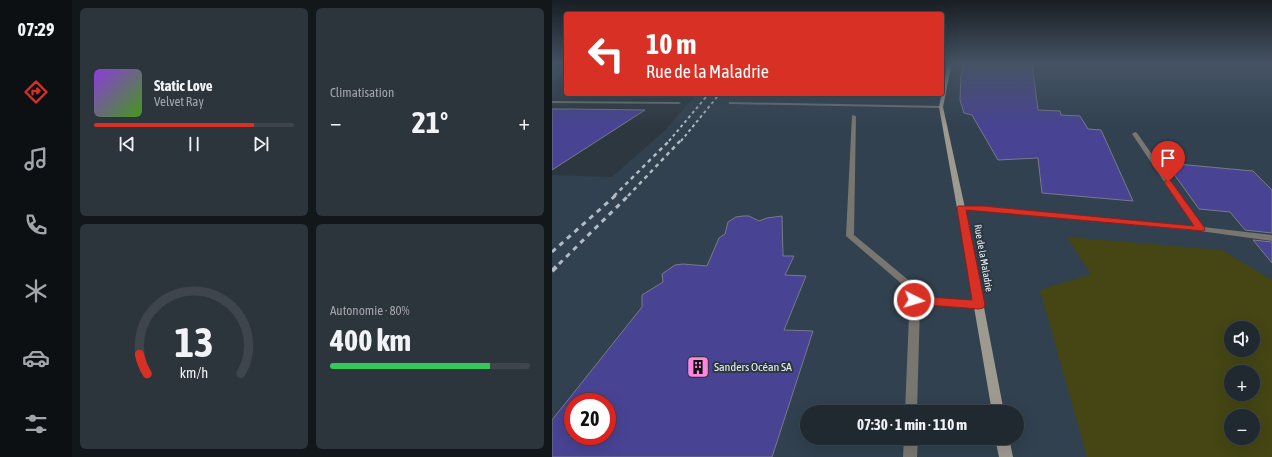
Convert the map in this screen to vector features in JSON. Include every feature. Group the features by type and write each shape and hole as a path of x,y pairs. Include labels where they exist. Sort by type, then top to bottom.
{"street":[{"name":"Rue de la Maladrie","path":"943,96 941,107 997,405"},
{"path":"552,102 679,103"},
{"path":"731,103 941,107"},
{"path":"854,116 850,236 915,290 912,405"},
{"path":"1135,134 1200,229"},
{"path":"961,208 983,208 1200,229 1272,238"},
{"path":"914,300 979,305"},
{"path":"910,457 911,445"},
{"path":"1003,445 1006,457"}],"shaded area":[{"path":"944,84 1272,84 1272,457 552,457 552,175 612,177 663,132 695,96 944,96"},
{"path":"1067,237 1222,250 1272,280 1272,457 1087,457 1040,290 1091,274"}],"building":[{"path":"961,84 1035,84 1038,110 1060,111 1061,115 1080,116 1088,129 1101,130 1133,201 1042,193 1038,158 998,160 972,115 964,113 960,100"},
{"path":"552,109 570,109 645,110 552,170"},
{"path":"1166,163 1253,171 1272,190 1272,233 1245,230 1230,212 1199,209"},
{"name":"Sanders Océan SA","path":"743,216 749,216 759,221 767,218 782,216 783,256 794,256 785,275 806,276 784,330 813,331 772,457 552,457 552,420 564,405 564,445 616,445 616,393 574,393 642,307 642,295 663,282 662,274 675,265 683,264 707,266 719,238 725,234 728,222 736,217"},
{"path":"1253,240 1272,242 1272,263"}],"railway":[{"path":"669,141 706,97"},
{"path":"681,141 717,97"},
{"path":"628,196 681,140"},
{"path":"614,196 669,141"},
{"path":"552,252 616,195"},
{"path":"559,264 628,196"},
{"path":"552,271 559,264"}],"place":[{"name":"Sanders Océan SA","path":"698,367"}],"route":[{"path":"914,300 979,305 961,208 983,208 1200,229 1168,182"}]}
